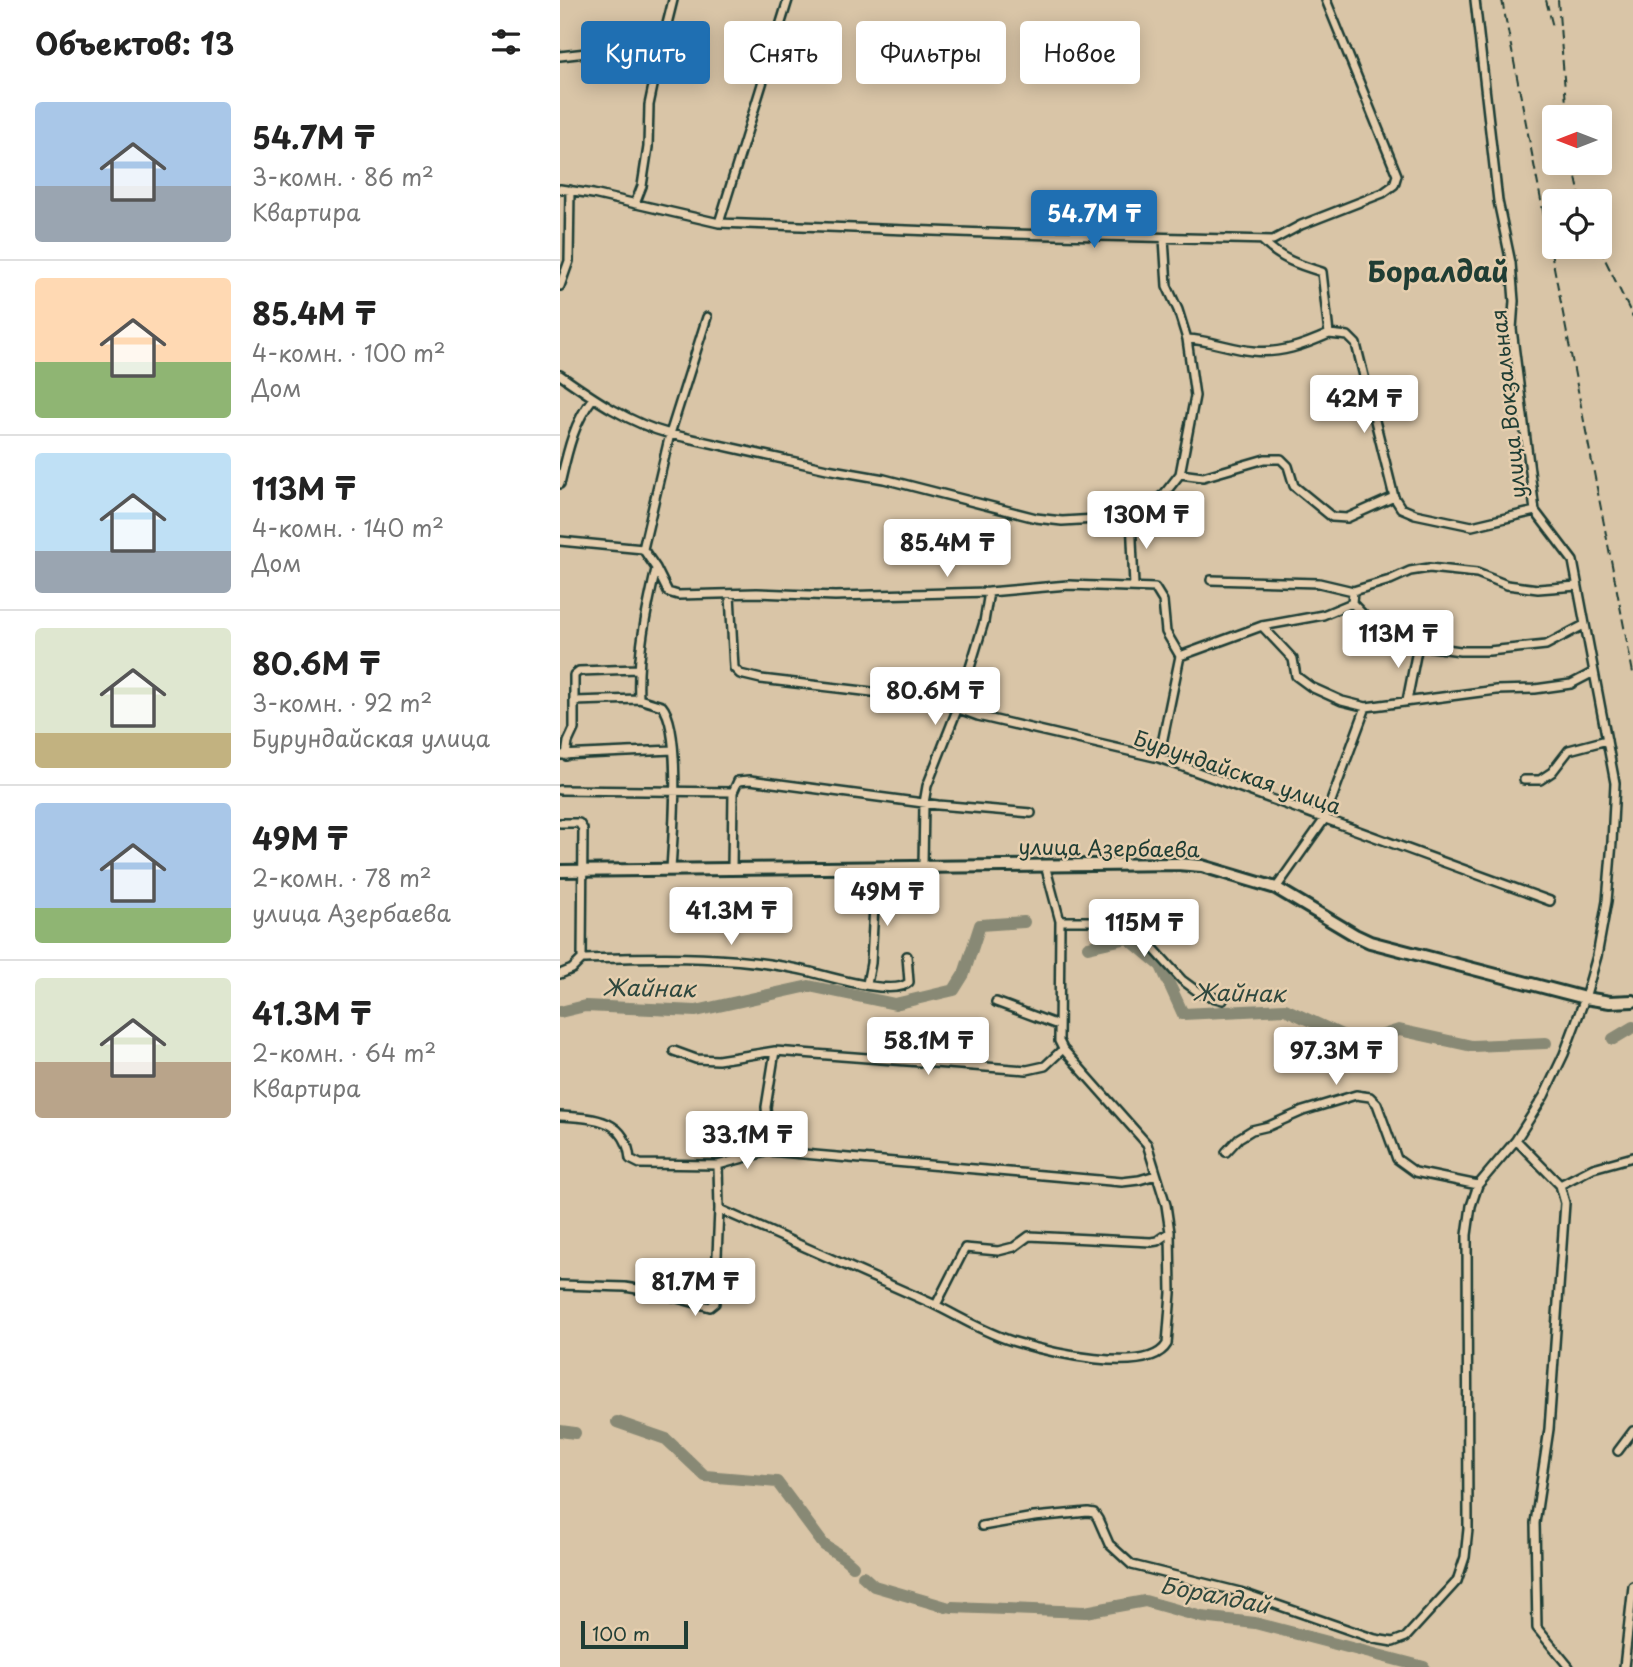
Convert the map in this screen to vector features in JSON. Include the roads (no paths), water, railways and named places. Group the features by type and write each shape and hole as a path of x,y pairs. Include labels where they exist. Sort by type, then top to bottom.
{"main road":[{"name":"улица Азербаева","path":"560,871 1045,864 1202,866 1276,888 1355,936 1370,942 1585,998 1610,1002 1633,1001"}],"street":[{"path":"668,21 673,0"},
{"path":"719,223 788,0"},
{"path":"560,189 719,223 1164,239 1273,240 1301,225 1383,193 1394,185 1397,175 1326,0"},
{"name":"улица Вокзальная","path":"1475,0 1498,201 1511,263 1514,301 1512,328 1535,511 1573,561 1615,783 1607,901 1597,956 1585,998 1544,1096 1516,1140 1478,1185"},
{"path":"560,56 581,54"},
{"path":"635,204 642,186 648,147 649,105 653,84"},
{"path":"560,286 569,261 570,190"},
{"path":"560,375 593,398 648,428 670,434 884,479 1036,518 1062,521 1131,517 1145,511 1166,493 1180,474 1195,396 1187,339 1167,286 1164,239"},
{"path":"1264,241 1275,253 1293,263 1322,272 1329,334"},
{"path":"707,317 670,434 643,549 668,592 835,596 989,592 1068,585 1155,588 1163,601 1166,632 1180,656 1158,758"},
{"path":"1187,339 1205,340 1254,351 1297,348 1329,334 1348,336 1356,344 1394,497 1401,508 1415,514 1472,526 1535,511"},
{"path":"560,484 568,449 583,411 593,398"},
{"path":"1180,474 1203,477 1265,460 1281,459 1288,466 1294,486 1332,517 1347,518 1394,497"},
{"path":"1131,517 1134,586"},
{"path":"560,541 643,549"},
{"path":"639,699 638,669 643,626 656,568"},
{"path":"1211,580 1320,583 1353,592 1390,580 1410,570 1429,568 1477,573 1507,585 1538,589 1577,586"},
{"path":"923,866 924,803 927,786 957,710 984,622 989,592"},
{"path":"1353,592 1352,603 1380,632 1418,645 1460,651 1524,648 1545,645 1584,625"},
{"name":"Бурундайская улица","path":"730,595 734,668 740,674 761,679 905,696 1158,758 1550,901"},
{"path":"1180,656 1262,626 1322,615 1352,603"},
{"path":"1262,626 1293,659 1296,676 1311,687 1342,701 1366,706 1571,684 1594,672"},
{"path":"1407,701 1418,645"},
{"path":"638,669 579,671 574,675 574,729 563,755 673,750"},
{"path":"574,701 639,699 662,706 667,712 676,791 671,869"},
{"path":"1276,888 1324,820 1366,706"},
{"path":"1524,780 1539,780 1552,772 1569,750 1608,740"},
{"path":"732,868 733,792 738,781 750,780 924,803 1031,813"},
{"path":"560,790 733,792"},
{"path":"560,823 579,823 582,826 584,871 582,958 572,970 560,974"},
{"path":"719,1209 1014,1342 1090,1359 1112,1361 1152,1356 1163,1351 1167,1344 1171,1293 1170,1232 1166,1205 1146,1144 1063,1049 1058,1026 1060,921 1045,864"},
{"path":"867,984 871,963 876,867"},
{"path":"1060,921 1101,920 1127,924 1135,928 1182,980 1201,994 1223,1000"},
{"path":"582,958 681,956 798,969 867,984 901,987 907,984 907,956"},
{"path":"996,1002 1058,1026"},
{"path":"674,1051 696,1059 718,1060 775,1051 1027,1070 1045,1066 1063,1049"},
{"path":"769,1151 766,1107 775,1051"},
{"path":"982,1527 1034,1517 1088,1511 1094,1513 1098,1519 1108,1544 1132,1565 1240,1592 1375,1639 1392,1642 1406,1637 1457,1581 1465,1557 1468,1529 1466,1235 1478,1185 1415,1172 1397,1159 1377,1104 1370,1097 1356,1095 1252,1130 1239,1138 1226,1152"},
{"path":"560,1116 604,1120 625,1139 630,1159 640,1164 718,1165 769,1151 1122,1182 1156,1175"},
{"path":"1516,1140 1560,1185 1565,1203 1550,1416 1535,1523 1537,1628 1569,1667"},
{"path":"1560,1185 1593,1168 1633,1157"},
{"path":"560,1285 656,1292 710,1307 715,1303 718,1165"},
{"path":"936,1305 965,1248 998,1251 1014,1247 1029,1236 1151,1242 1170,1232"},
{"path":"1618,1451 1633,1431"},
{"path":"1624,1667 1630,1641 1633,1586"}],"waterway":[{"name":"Жайнак","path":"560,1012 585,1006 696,1011 809,986 895,1004 954,990 964,974 980,925 1024,922"},
{"name":"Жайнак","path":"1088,947 1128,938 1161,966 1183,1014 1285,1009 1359,1043 1399,1030 1472,1046 1546,1043"},
{"name":"Жайнак","path":"1613,1039 1633,1027"},
{"name":"Боралдай","path":"617,1422 666,1439 705,1476 777,1482 824,1545 853,1566"},
{"name":"Боралдай","path":"560,1431 575,1433"},
{"name":"Боралдай","path":"863,1576 874,1586 946,1607"},
{"name":"Боралдай","path":"952,1607 1085,1612 1145,1601 1202,1617 1255,1623 1424,1667"}],"railway":[{"path":"1502,0 1633,673"},
{"path":"1546,0 1553,27"},
{"path":"1558,0 1566,105"},
{"path":"1576,175 1578,189"},
{"path":"1605,259 1633,317"}],"district":[{"name":"Боралдай","path":"1438,270"}]}
